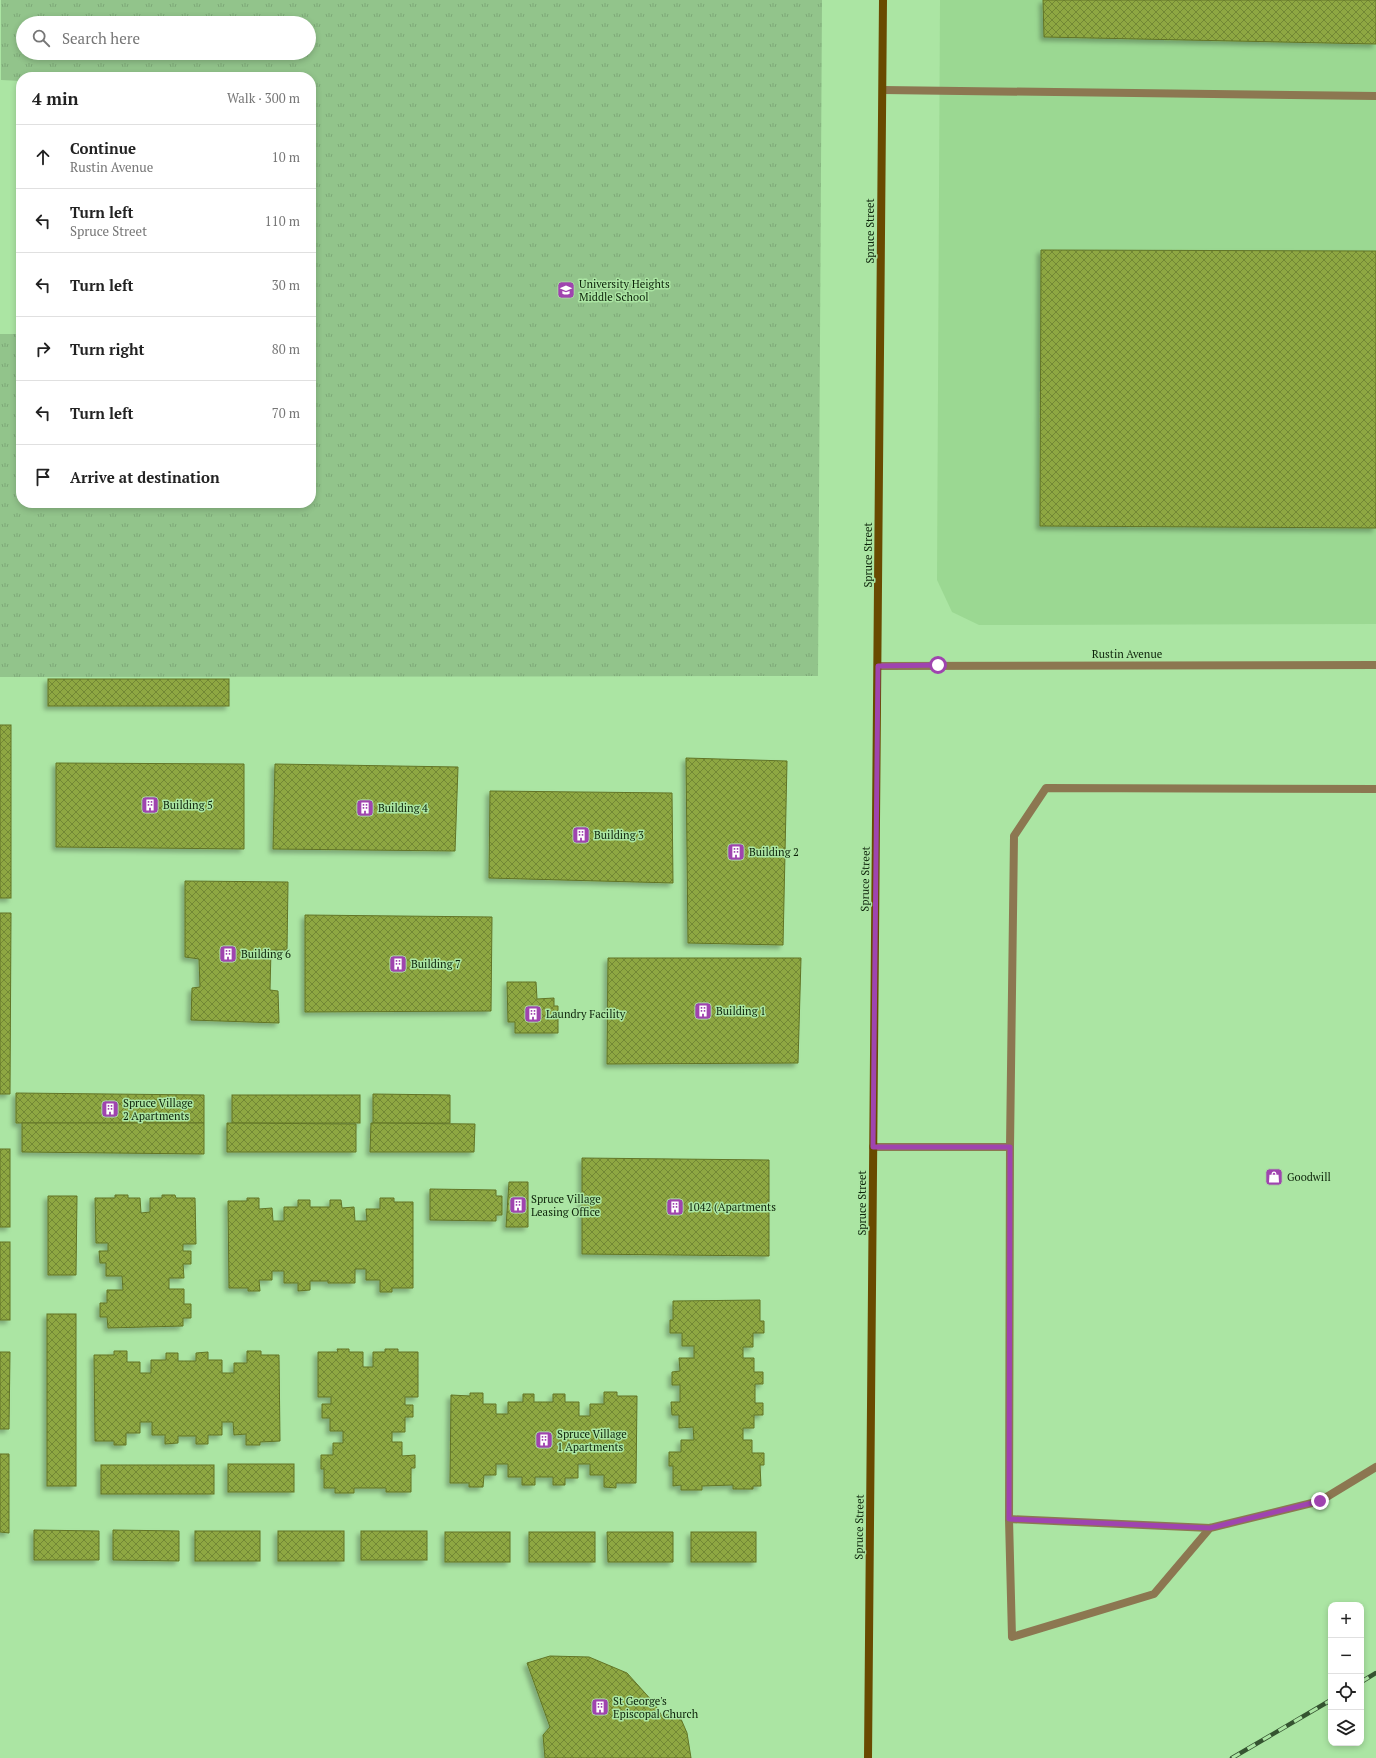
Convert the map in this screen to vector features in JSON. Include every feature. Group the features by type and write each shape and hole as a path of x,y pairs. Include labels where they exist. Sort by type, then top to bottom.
{"street":[{"name":"Spruce Street","path":"868,1758 883,0"},
{"path":"882,90 1376,96"},
{"name":"Rustin Avenue","path":"878,666 1376,665"},
{"path":"1210,1528 1154,1594 1012,1637 1009,1519 1010,1147 1014,836 1046,788 1376,789"},
{"path":"873,1147 1010,1147"},
{"path":"1009,1519 1210,1528 1320,1501 1376,1467"}],"shaded area":[{"path":"940,0 1376,0 1376,624 979,625 952,612 937,580"}],"green space":[{"name":"University Heights Middle School","path":"1,0 822,0 818,676 0,677 0,334 16,334 16,508 316,508 316,72 16,72 16,81 1,80"}],"building":[{"path":"1043,0 1376,0 1376,44 1044,37"},
{"path":"1041,250 1376,251 1376,528 1040,526"},
{"path":"48,679 229,679 229,706 48,706"},
{"path":"0,725 11,725 11,898 0,898"},
{"name":"Building 2","path":"686,758 787,761 783,945 688,943"},
{"name":"Building 5","path":"56,763 244,764 244,849 56,847"},
{"name":"Building 4","path":"275,764 458,767 455,851 273,849"},
{"name":"Building 3","path":"490,791 672,793 673,883 489,878"},
{"name":"Building 6","path":"185,881 288,882 287,950 271,950 270,990 278,991 279,1023 191,1020 192,988 200,987 199,959 185,957"},
{"path":"0,913 11,913 10,1094 0,1094"},
{"name":"Building 7","path":"305,915 492,917 491,1011 305,1012"},
{"name":"Building 1","path":"608,958 801,958 798,1063 607,1064"},
{"name":"Laundry Facility","path":"507,982 536,982 537,999 554,998 554,1006 558,1006 558,1033 515,1033 515,1022 508,1022"},
{"name":"Spruce Village 2 Apartments","path":"16,1093 204,1095 204,1123 16,1123"},
{"path":"373,1094 450,1095 450,1123 373,1123"},
{"path":"232,1095 360,1095 360,1123 232,1123"},
{"path":"22,1123 204,1123 204,1154 22,1152"},
{"path":"227,1123 356,1124 356,1152 227,1152"},
{"path":"371,1123 475,1124 474,1152 370,1152"},
{"path":"0,1149 10,1149 10,1227 0,1227"},
{"name":"1042 (Apartments","path":"582,1158 769,1160 769,1256 582,1254"},
{"name":"Spruce Village Leasing Office","path":"509,1182 528,1182 528,1227 506,1227"},
{"path":"430,1189 496,1190 496,1196 502,1196 502,1215 496,1215 496,1221 430,1220"},
{"path":"115,1195 128,1195 128,1198 140,1198 141,1213 150,1212 150,1198 162,1198 162,1195 175,1195 176,1198 195,1198 196,1244 183,1244 183,1251 191,1251 191,1264 183,1264 184,1278 169,1278 169,1289 184,1289 184,1304 191,1304 191,1318 183,1318 183,1326 108,1328 107,1317 100,1317 100,1303 107,1303 107,1290 123,1290 122,1276 106,1276 106,1263 100,1263 99,1251 108,1251 108,1243 96,1243 95,1198 115,1198"},
{"path":"48,1196 77,1196 76,1275 48,1275"},
{"path":"247,1198 259,1198 259,1209 272,1208 273,1221 284,1221 284,1207 298,1207 298,1200 310,1200 310,1207 330,1207 330,1200 341,1200 342,1208 354,1207 355,1221 367,1221 366,1209 380,1209 380,1198 394,1198 394,1202 413,1202 413,1288 392,1288 392,1292 380,1292 380,1280 366,1280 366,1269 355,1269 355,1283 310,1281 310,1290 298,1291 298,1283 284,1283 284,1271 272,1271 272,1280 259,1280 260,1291 248,1291 248,1288 229,1288 228,1201 247,1201"},
{"path":"0,1242 10,1242 10,1320 0,1320"},
{"path":"760,1300 760,1321 764,1321 764,1333 753,1333 753,1347 743,1347 743,1358 754,1358 754,1372 763,1372 763,1384 755,1384 755,1403 763,1403 763,1415 754,1415 754,1428 743,1428 743,1440 752,1440 752,1453 764,1453 764,1465 760,1465 761,1486 753,1486 753,1489 733,1489 733,1485 702,1486 702,1490 681,1490 681,1485 673,1486 673,1466 669,1466 669,1452 681,1452 681,1440 694,1440 693,1427 679,1428 679,1415 672,1415 671,1402 680,1402 680,1385 672,1385 672,1372 680,1371 679,1358 694,1358 694,1346 682,1346 682,1333 670,1333 670,1320 673,1320 673,1301"},
{"path":"47,1314 76,1314 76,1486 47,1486"},
{"path":"337,1349 349,1349 349,1352 363,1352 363,1367 373,1367 373,1352 385,1352 385,1349 398,1349 398,1352 418,1352 418,1397 405,1397 405,1405 413,1405 413,1417 405,1417 405,1432 392,1432 392,1442 402,1442 402,1456 415,1455 415,1468 411,1468 411,1492 386,1492 386,1488 354,1488 354,1493 335,1493 335,1488 324,1488 324,1469 321,1469 321,1455 333,1455 333,1443 343,1443 343,1431 330,1431 330,1418 322,1418 322,1404 331,1404 331,1397 318,1397 318,1352 338,1352"},
{"path":"114,1351 127,1351 127,1362 140,1362 140,1373 151,1373 151,1360 166,1360 166,1353 178,1353 178,1361 196,1361 196,1353 208,1352 208,1360 222,1360 222,1373 234,1373 234,1363 247,1363 247,1351 261,1351 261,1355 279,1355 280,1441 260,1442 260,1445 246,1445 246,1434 234,1435 233,1422 222,1422 222,1435 208,1435 208,1444 196,1444 196,1436 178,1436 178,1443 165,1444 165,1435 152,1435 152,1422 140,1422 140,1433 126,1433 126,1445 114,1445 114,1441 95,1441 94,1355 114,1355"},
{"path":"0,1352 10,1352 9,1429 0,1429"},
{"name":"Spruce Village 1 Apartments","path":"604,1392 617,1392 617,1396 637,1396 636,1483 616,1483 616,1488 604,1487 604,1475 590,1475 590,1464 578,1464 578,1478 565,1478 565,1485 553,1485 553,1477 535,1477 535,1485 522,1485 522,1477 508,1477 508,1464 496,1464 496,1475 484,1475 483,1487 469,1487 469,1483 450,1483 451,1395 470,1396 470,1393 483,1393 483,1404 496,1404 496,1414 508,1414 508,1402 523,1402 523,1394 534,1394 534,1402 553,1402 553,1394 565,1394 565,1402 579,1402 579,1416 590,1416 590,1404 604,1404"},
{"path":"0,1454 9,1454 9,1533 0,1532"},
{"path":"228,1464 294,1464 294,1492 228,1492"},
{"path":"101,1465 214,1465 214,1494 101,1494"},
{"path":"34,1530 99,1531 99,1560 34,1560"},
{"path":"113,1530 179,1531 179,1561 113,1560"},
{"path":"195,1531 260,1531 260,1561 195,1561"},
{"path":"278,1531 344,1531 344,1561 278,1561"},
{"path":"361,1531 427,1531 427,1560 361,1560"},
{"path":"445,1532 510,1532 510,1562 445,1562"},
{"path":"529,1532 595,1532 595,1562 529,1562"},
{"path":"607,1532 673,1532 673,1562 608,1562"},
{"path":"691,1532 756,1532 756,1562 691,1562"},
{"name":"St George's Episcopal Church","path":"550,1656 589,1657 627,1673 654,1703 662,1716 678,1712 687,1733 691,1758 545,1758 543,1735 550,1727 527,1663"}],"railway":[{"path":"1364,1680 1376,1673"},
{"path":"1232,1758 1328,1702"}],"place":[{"name":"University Heights Middle School","path":"566,290"},
{"name":"Building 5","path":"150,805"},
{"name":"Building 4","path":"365,808"},
{"name":"Building 3","path":"581,835"},
{"name":"Building 2","path":"736,852"},
{"name":"Building 6","path":"228,954"},
{"name":"Building 7","path":"398,964"},
{"name":"Building 1","path":"703,1011"},
{"name":"Laundry Facility","path":"533,1014"},
{"name":"Spruce Village 2 Apartments","path":"110,1109"},
{"name":"Goodwill","path":"1274,1177"},
{"name":"Spruce Village Leasing Office","path":"518,1205"},
{"name":"1042 (Apartments","path":"675,1207"},
{"name":"Spruce Village 1 Apartments","path":"544,1440"},
{"name":"St George's Episcopal Church","path":"600,1707"}],"route":[{"path":"938,665 878,666 873,1147 1010,1147 1009,1519 1210,1528 1320,1501"}]}
